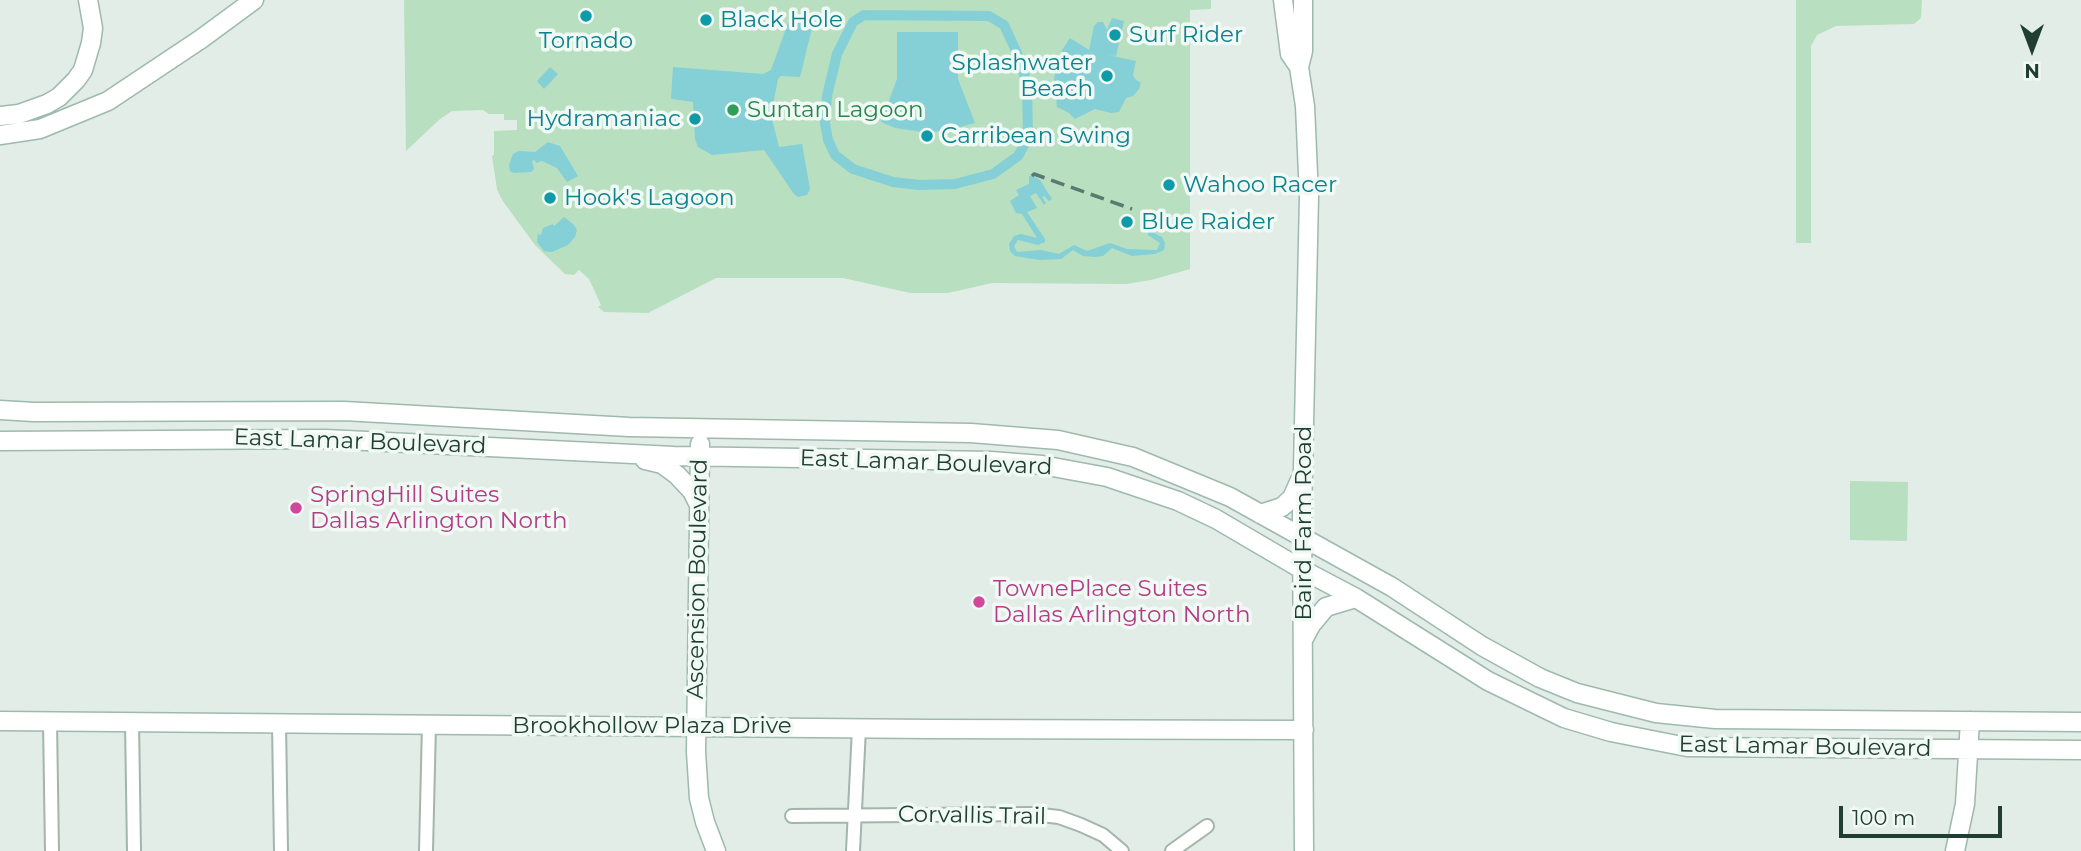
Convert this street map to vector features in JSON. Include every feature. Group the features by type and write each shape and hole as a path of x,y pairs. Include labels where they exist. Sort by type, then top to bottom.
{"main road":[{"path":"0,116 19,114 47,104 59,97 76,80 83,70 92,43 93,28 88,0"},
{"path":"0,135 40,129 108,101 254,0"},
{"path":"1283,0 1290,54 1299,67"},
{"path":"1299,67 1303,51 1303,0"},
{"name":"Baird Farm Road","path":"1299,67 1305,106 1309,196 1302,539 1304,851"},
{"name":"East Lamar Boulevard","path":"0,410 334,411 700,430 1016,435 1081,444 1133,457 1213,489 1392,587 1482,646 1540,678 1577,693 1656,713 1715,719 2081,722"},
{"name":"Ascension Boulevard","path":"700,430 696,726 699,798 716,851"},
{"path":"1014,462 1016,435"},
{"name":"East Lamar Boulevard","path":"0,441 325,439 700,457 1014,462 1087,472 1154,492 1216,519 1356,598 1488,681 1564,718 1611,732 1687,747 2081,750"},
{"path":"621,454 662,464 670,469 692,491 699,506"},
{"path":"1260,514 1282,507 1292,498 1303,470"},
{"path":"1303,640 1326,607 1356,598"},
{"path":"1564,718 1577,693"},
{"name":"Brookhollow Plaza Drive","path":"0,721 1304,730"},
{"path":"1955,851 1965,804 1970,722"}],"street":[{"path":"50,721 52,851"},
{"path":"132,722 134,851"},
{"path":"279,723 281,851"},
{"path":"426,851 429,724"},
{"path":"853,851 859,729"},
{"name":"Corvallis Trail","path":"792,816 1032,814 1059,817 1103,835 1122,851"},
{"path":"1172,851 1207,826"}],"green space":[{"path":"404,0 1211,0 1211,9 1190,10 1190,269 1126,284 992,283 948,293 910,293 843,278 716,278 648,313 604,312 598,307 601,305 589,279 579,270 574,275 565,274 535,245 497,189 492,156 494,131 517,130 517,120 504,120 504,114 489,114 483,110 452,111 406,151"},
{"path":"1796,0 1922,0 1921,18 1914,24 1836,26 1817,35 1811,46 1811,243 1796,243"},
{"path":"1850,481 1908,482 1907,541 1850,540"}],"water":[{"path":"1112,18 1124,21 1116,56 1108,55 1136,61 1133,75 1141,83 1139,89 1133,96 1126,98 1119,112 1095,109 1075,119 1057,107 1054,78 1062,50 1070,38 1089,50 1094,26 1103,22 1107,30"},
{"name":"Suntan Lagoon","path":"793,20 809,24 812,28 800,77 781,76 778,79 771,115 779,147 802,144 810,189 807,195 798,197 764,150 712,155 698,147 693,102 671,99 673,67 763,74 771,70 788,23"},
{"path":"897,32 958,32 958,79 975,123 945,131 923,132 895,128 881,122 897,79"},
{"path":"550,67 558,74 544,89 537,81"},
{"path":"548,142 560,146 578,176 567,182 557,168 542,161 536,163 535,160 532,161 534,169 531,172 510,171 513,154 519,151 535,152"},
{"path":"1031,175 1040,180 1052,199 1049,201 1042,197 1046,203 1044,205 1036,193 1030,196 1037,208 1027,212 1045,242 1038,245 1018,240 1014,246 1017,252 1041,250 1059,254 1074,245 1087,251 1110,243 1127,249 1157,250 1160,243 1148,235 1148,230 1162,237 1164,250 1155,254 1132,256 1112,248 1103,256 1095,257 1083,256 1073,250 1061,259 1039,260 1015,256 1010,251 1009,244 1014,236 1021,234 1037,238 1022,214 1016,213 1010,201 1019,195 1016,190 1029,184"},
{"path":"564,217 577,230 575,237 568,245 552,252 544,251 537,242 538,234 541,235 543,228 553,224 554,226"}],"waterway":[{"path":"864,15 989,16 1004,25 1027,83 1028,138 1018,156 993,174 955,184 919,185 893,182 853,169 835,155 828,140 825,123 827,96 837,54 853,22 864,15"}],"railway":[{"path":"1032,176 1034,174 1132,209"}],"place":[{"name":"Tornado","path":"586,16"},
{"name":"Black Hole","path":"706,20"},
{"name":"Surf Rider","path":"1115,35"},
{"name":"Splashwater Beach","path":"1107,76"},
{"name":"Suntan Lagoon","path":"733,110"},
{"name":"Hydramaniac","path":"695,119"},
{"name":"Carribean Swing","path":"927,136"},
{"name":"Wahoo Racer","path":"1169,185"},
{"name":"Hook's Lagoon","path":"550,198"},
{"name":"Blue Raider","path":"1127,222"},
{"name":"SpringHill Suites Dallas Arlington North","path":"296,508"},
{"name":"TownePlace Suites Dallas Arlington North","path":"979,602"}]}
